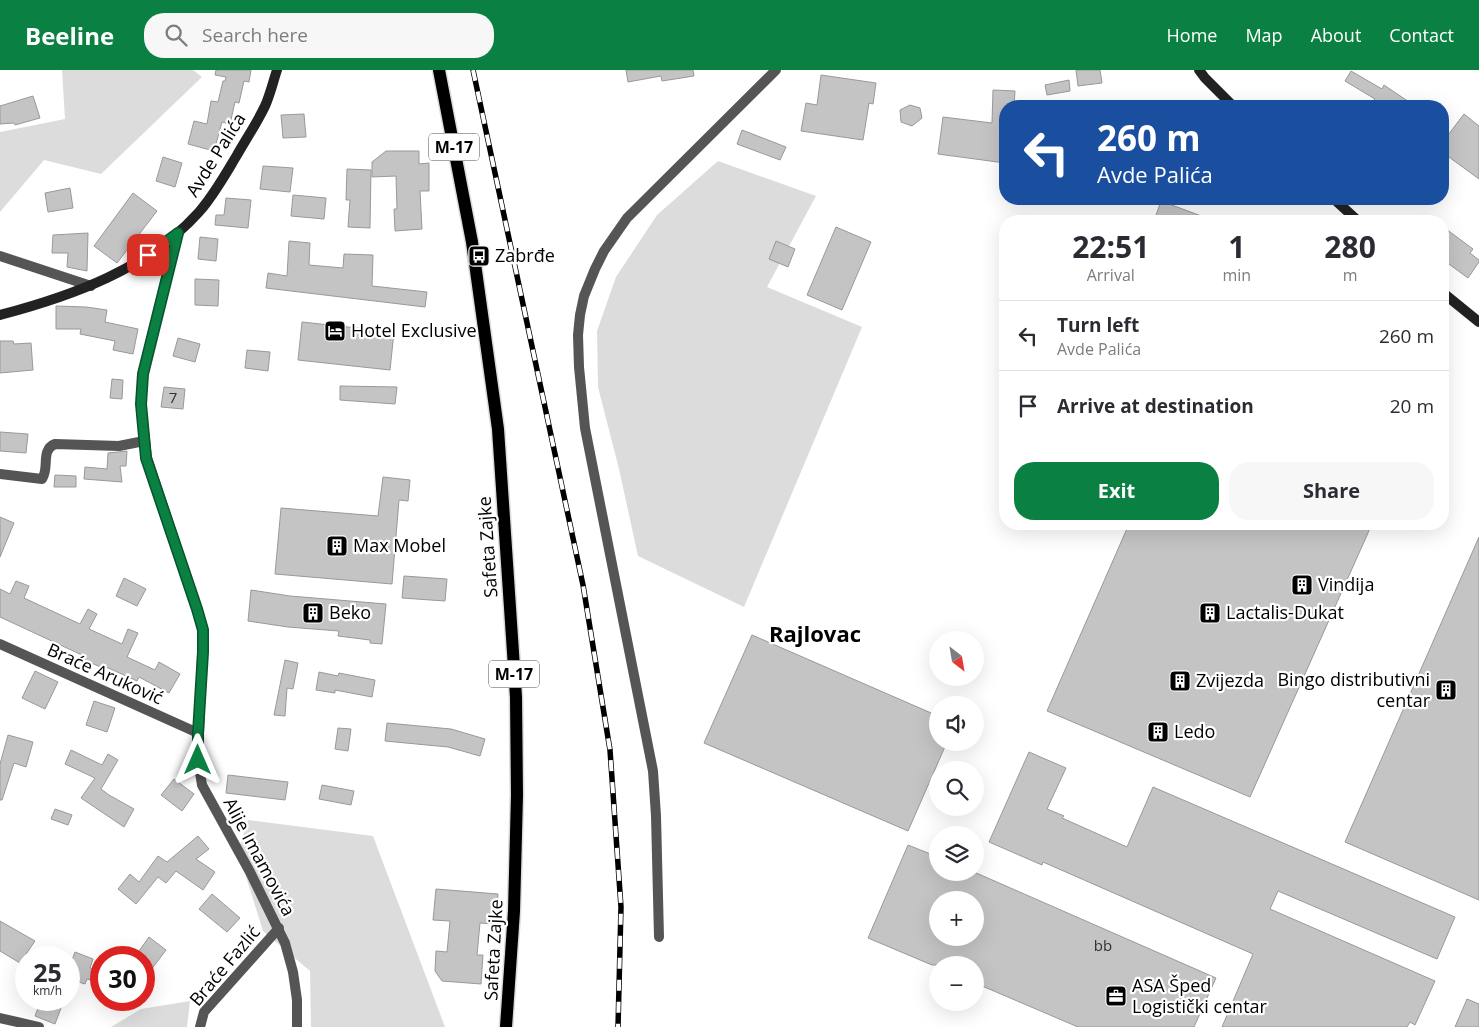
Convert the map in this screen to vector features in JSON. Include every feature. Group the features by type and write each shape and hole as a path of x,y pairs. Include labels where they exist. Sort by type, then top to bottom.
{"main road":[{"name":"Safeta Zajke","path":"439,70 472,242 498,429 516,697 517,775 514,912 506,1027"}],"street":[{"name":"Avde Palića","path":"0,315 24,309 91,286 138,262 178,233 199,212 221,182 266,105 277,70"},
{"path":"659,936 653,771 585,428 579,367 578,335 580,316 584,296 595,269 604,251 627,218 776,70"},
{"path":"1199,70 1228,100"},
{"path":"1341,205 1351,215"},
{"name":"Alije Imamovića","path":"178,233 143,374 141,404 146,458 203,630 198,733 198,760 202,785 279,928 285,943 293,972 297,1000 297,1027"},
{"path":"0,256 91,286"},
{"path":"1449,298 1479,322"},
{"path":"0,474 42,479 45,474 46,452 49,446 55,444 119,446 144,441"},
{"name":"Braće Aruković","path":"0,644 198,733"},
{"name":"Braće Fazlić","path":"200,1027 204,1012 279,928"},
{"path":"0,1018 39,1027"}],"shaded area":[{"path":"62,70 193,70 202,77 101,174 44,160 0,212 0,132 65,119"},
{"path":"718,161 816,196 767,287 862,327 744,607 638,556 619,469 598,387 597,331 616,277 657,215"},
{"path":"248,820 373,836 445,1027 311,1027 310,971 263,931 238,851"},
{"path":"190,1001 187,1027 111,1027 138,1011 155,1011 155,1007"}],"building":[{"path":"216,70 251,70 249,82 244,81 239,103 235,102 230,124 222,122 214,151 188,144 194,121 207,124 211,101 218,102 223,81 225,81 226,77 215,75"},
{"path":"626,70 693,70 694,76 662,81 661,76 628,82"},
{"path":"1076,70 1100,70 1102,83 1078,86"},
{"path":"1351,71 1382,89 1384,85 1406,100 1374,100 1345,81"},
{"path":"821,75 876,83 873,104 869,103 863,140 801,131 806,103 817,105"},
{"path":"1069,80 1070,91 1047,95 1045,85"},
{"path":"993,90 1015,91 1014,100 999,100 999,162 938,154 943,117 992,123"},
{"path":"33,96 40,118 15,125 14,123 0,124 0,106"},
{"path":"910,105 920,108 922,118 912,126 901,122 900,110"},
{"path":"304,114 306,137 283,138 281,115"},
{"path":"1464,114 1479,126 1479,179 1449,157 1449,134"},
{"path":"742,130 786,147 780,160 737,144"},
{"path":"386,151 419,151 419,164 429,163 429,191 420,191 422,229 395,231 394,209 397,209 396,176 372,177 372,162"},
{"path":"163,157 182,163 175,187 156,181"},
{"path":"263,166 293,168 290,192 260,189"},
{"path":"347,169 371,170 370,228 348,227 350,200 346,200"},
{"path":"70,188 73,208 48,212 45,193"},
{"path":"133,193 157,211 117,263 94,246"},
{"path":"293,195 326,198 324,219 291,216"},
{"path":"226,198 251,200 248,228 215,225 216,215 224,215"},
{"path":"1160,205 1172,205 1199,215 1156,215"},
{"path":"836,227 871,242 842,310 807,295"},
{"path":"1449,231 1473,249 1470,253 1479,260 1468,278 1449,264"},
{"path":"88,233 87,271 67,267 68,253 52,253 53,235"},
{"path":"200,237 218,239 216,261 198,259"},
{"path":"289,241 310,243 309,265 343,268 344,254 373,255 372,286 427,292 425,307 266,288 268,273 287,276"},
{"path":"776,241 795,249 788,267 769,259"},
{"path":"195,279 219,280 218,306 195,305"},
{"path":"56,306 107,310 105,322 138,329 133,354 113,350 115,341 80,334 81,329 56,329"},
{"path":"302,322 394,332 390,370 298,360"},
{"path":"178,338 200,344 195,362 173,356"},
{"path":"0,341 13,341 14,344 31,343 33,370 0,373"},
{"path":"247,350 270,352 268,371 245,368"},
{"path":"112,379 123,380 122,399 110,398"},
{"path":"340,386 397,387 395,404 340,400"},
{"path":"164,387 185,389 183,409 161,407"},
{"path":"0,432 28,434 26,453 0,451"},
{"path":"127,451 126,466 120,466 122,482 84,479 85,467 107,469 108,453"},
{"path":"55,475 76,476 76,487 54,487"},
{"name":"Max Mobel","path":"383,477 410,480 408,501 399,500 392,584 275,574 281,508 378,516"},
{"path":"0,517 14,523 0,557"},
{"path":"1126,530 1369,530 1250,797 1047,711"},
{"name":"Bingo distributivni centar","path":"1479,537 1479,900 1345,842"},
{"path":"404,576 447,579 445,601 402,598"},
{"path":"124,578 146,589 137,606 116,596"},
{"path":"16,581 29,586 24,598 80,624 88,609 97,614 89,629 122,644 128,629 138,633 127,657 155,670 159,662 180,674 169,693 139,677 137,681 104,666 103,668 82,659 84,656 0,617 0,589 10,594"},
{"path":"251,590 290,596 386,604 382,644 370,643 370,640 338,636 339,631 288,627 248,621"},
{"path":"752,635 929,712 929,751 943,751 939,761 929,761 929,783 908,831 704,743"},
{"path":"285,660 298,663 293,689 287,688 285,716 274,715"},
{"path":"35,671 58,682 45,709 22,698"},
{"path":"319,672 338,676 339,673 375,680 372,697 335,690 335,693 316,690"},
{"path":"94,701 115,708 107,732 86,725"},
{"path":"387,723 451,729 485,739 480,756 448,747 385,741"},
{"path":"338,728 351,729 348,751 335,749"},
{"path":"8,735 33,742 26,767 14,763 2,800 0,800 0,764"},
{"path":"71,750 102,765 108,754 118,760 101,789 134,809 124,827 81,798 95,778 65,764"},
{"path":"1029,752 1066,768 1047,809 1064,816 1062,818 1127,847 1153,787 1455,917 1437,959 1278,891 1270,909 1435,981 1415,1025 1410,1022 1407,1027 1222,1027 1253,954 1043,862 1042,865 989,842"},
{"path":"228,775 288,782 285,800 226,793"},
{"path":"174,779 194,794 182,811 161,795"},
{"path":"322,785 354,791 351,805 319,799"},
{"path":"55,809 72,815 68,825 51,819"},
{"path":"198,836 209,849 196,859 215,872 203,890 176,871 166,883 158,877 136,904 118,889 130,874 139,882 158,856 167,862"},
{"path":"908,845 929,853 929,881 984,881 984,876 1216,978 1194,1027 1078,1027 984,987 984,956 929,956 929,964 868,938"},
{"path":"436,889 498,894 496,924 480,923 477,955 483,955 481,984 442,981 435,971 436,951 447,952 450,921 433,920"},
{"path":"212,894 240,918 227,932 199,909"},
{"path":"0,921 35,941 32,946 15,946 15,960 0,951"},
{"path":"149,937 166,950 155,965 155,946 143,946"},
{"path":"80,954 90,958 90,980 87,979 85,984 80,982"},
{"path":"1467,999 1479,1004 1479,1027 1455,1027"},
{"path":"37,1011 60,1011 55,1024 35,1016"}],"railway":[{"path":"473,70 583,585 610,750 621,907 618,1027"}],"place":[{"name":"Zabrđe","path":"479,256"},
{"name":"Hotel Exclusive","path":"335,331"},
{"name":"Max Mobel","path":"337,546"},
{"name":"Vindija","path":"1302,585"},
{"name":"Beko","path":"313,613"},
{"name":"Lactalis-Dukat","path":"1210,613"},
{"name":"Zvijezda","path":"1180,681"},
{"name":"Bingo distributivni centar","path":"1446,690"},
{"name":"Ledo","path":"1158,732"},
{"name":"ASA Šped Logistički centar","path":"1116,996"}],"district":[{"name":"Rajlovac","path":"815,634"}],"route":[{"path":"148,255 178,233 143,374 141,404 146,458 203,630 198,760"}]}
